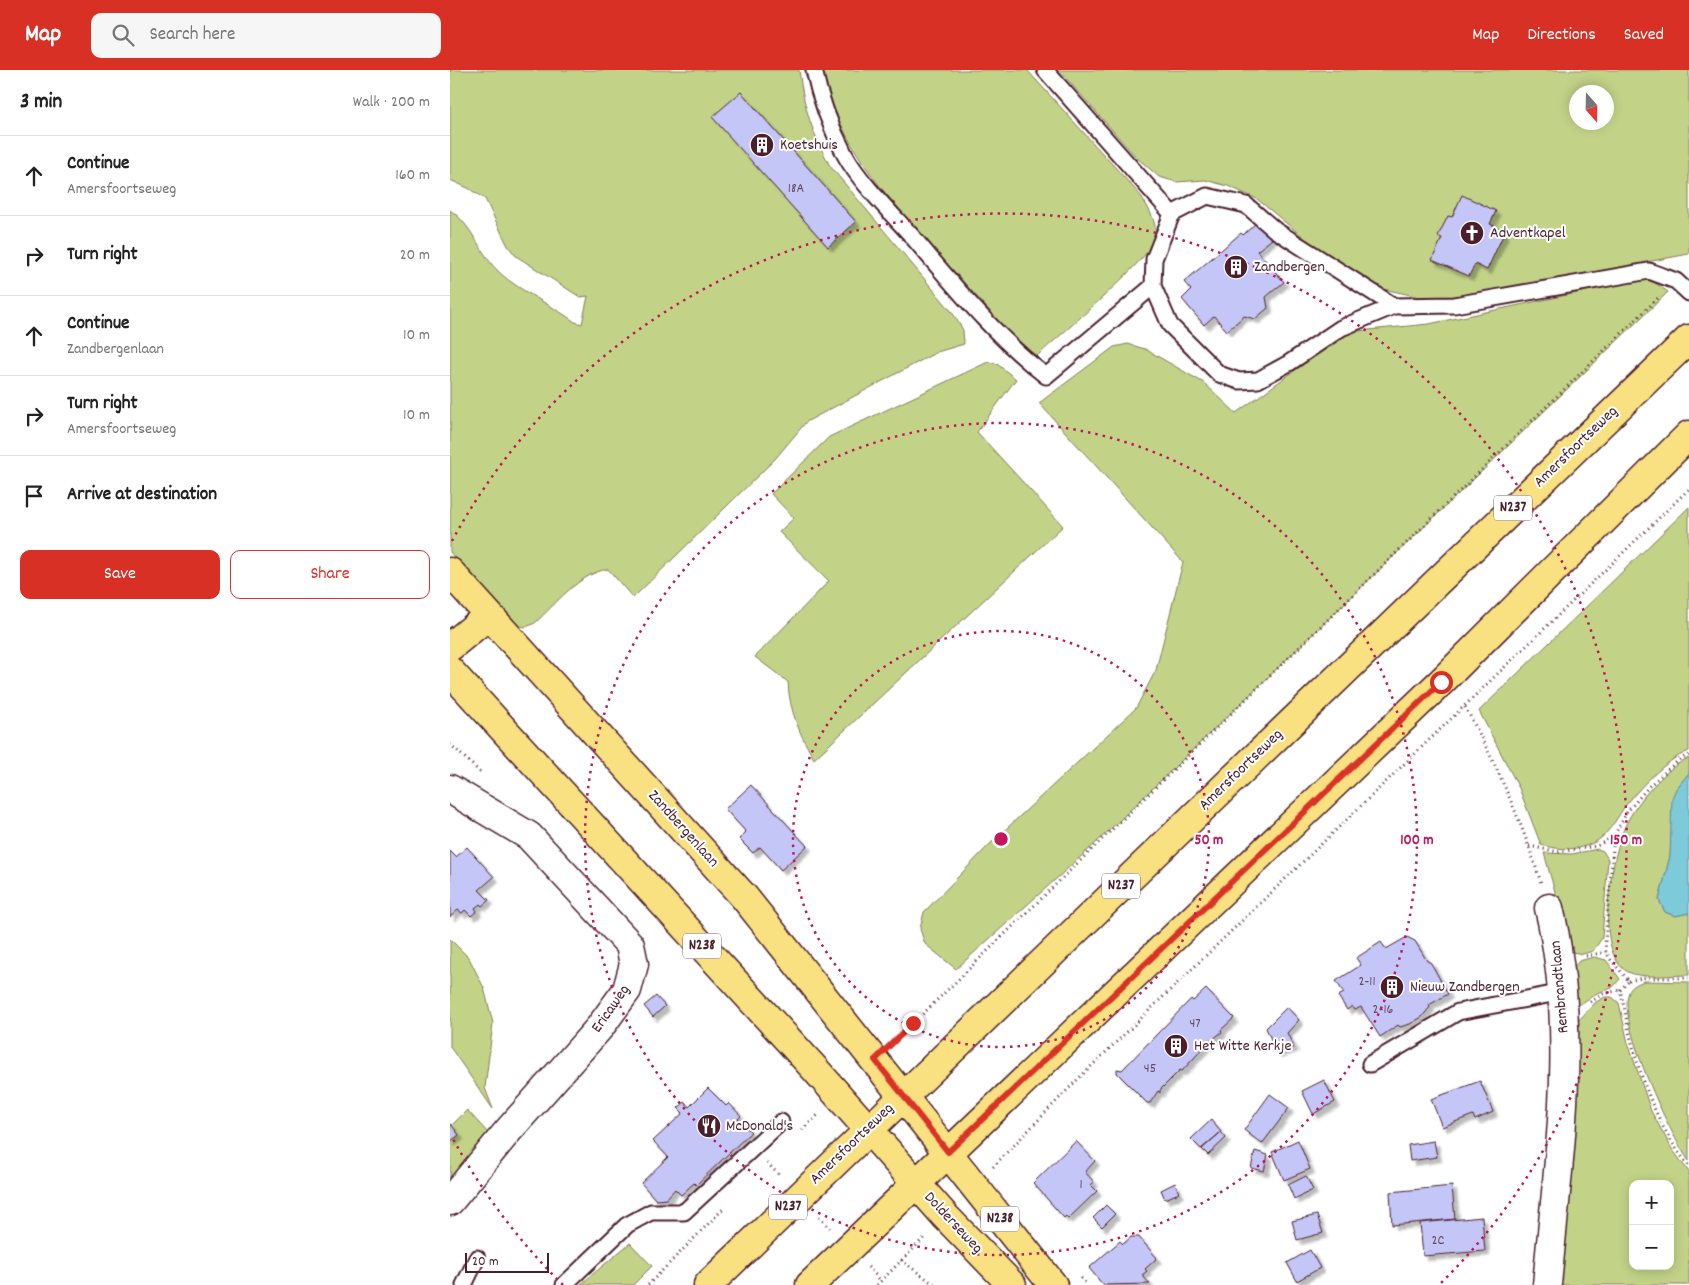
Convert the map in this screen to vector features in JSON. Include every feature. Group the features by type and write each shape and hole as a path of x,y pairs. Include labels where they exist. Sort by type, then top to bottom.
{"main road":[{"name":"Amersfoortseweg","path":"708,1285 1689,339"},
{"path":"810,1285 1441,682 1689,435"},
{"name":"Zandbergenlaan","path":"450,572 745,898 903,1095"},
{"path":"450,647 489,615"},
{"name":"N238","path":"450,671 868,1129 915,1183"},
{"name":"N238","path":"903,1095 1053,1285"},
{"name":"Dolderseweg","path":"915,1183 1012,1285"}],"street":[{"name":"Ericaweg","path":"450,789 529,836 630,945 634,964 626,990 600,1027 508,1131 450,1201"},
{"name":"Rembrandtlaan","path":"1547,1285 1563,1109 1566,1018 1560,961 1549,908"}],"lane":[{"path":"814,70 819,94 846,157 878,198 984,318 1016,352 1046,376 1153,286"},
{"path":"1044,70 1172,214"},
{"path":"1394,306 1276,230 1246,205 1207,196 1172,214 1154,259 1153,286 1170,325 1219,374 1239,381 1258,380 1289,363 1341,328 1394,306 1454,305 1649,271 1676,281 1689,293"},
{"path":"1370,1064 1458,1012 1563,992"},
{"path":"564,1285 627,1225 651,1212 684,1212 781,1122"},
{"path":"464,1285 477,1258"}],"path":[{"path":"875,1060 1676,281"},
{"path":"990,1170 1082,1075 1689,489"},
{"path":"1465,707 1485,744 1528,846 1549,908"},
{"path":"1629,980 1606,952 1605,942 1614,836 1627,812 1650,785 1680,759 1689,755"},
{"path":"1528,846 1558,852 1571,852 1597,846 1614,836"},
{"path":"1689,978 1642,978 1629,980 1620,990 1632,1046 1656,1110 1669,1137 1689,1166"},
{"path":"767,1163 881,1281"},
{"path":"901,1260 935,1285"}],"green space":[{"path":"450,70 799,70 803,97 810,120 830,166 952,312 963,330 964,344 937,352 806,422 775,459 633,598 608,569 597,572 577,583 535,623 526,627 506,623 450,552 450,210 465,224 487,258 500,273 575,322 582,324 588,296 580,297 516,256 508,246 485,199 468,188 450,180"},
{"path":"822,70 1027,70 1141,196 1154,222 1155,239 1149,249 1121,280 1037,356 1026,351 920,234 868,170 840,122"},
{"path":"1059,70 1689,70 1689,254 1438,301 1379,288 1337,265 1257,199 1228,186 1205,180 1177,182 1159,177 1135,156"},
{"path":"1648,278 1668,292 1096,843 956,969 925,944 920,929 924,912 991,843 1136,708 1156,670 1183,562 1039,403 1114,347 1128,344 1145,349 1204,383 1236,413 1348,332 1429,324"},
{"path":"988,362 997,364 1016,379 977,432 1063,526 814,759 796,722 788,682 755,657 829,581 779,532 794,518 771,494 829,437"},
{"path":"1689,507 1689,751 1671,761 1653,776 1623,809 1608,831 1597,841 1584,847 1569,849 1541,845 1519,788 1479,711"},
{"path":"1689,758 1689,773 1676,789 1670,856 1659,900 1665,912 1675,916 1689,913 1689,975 1649,976 1634,974 1628,972 1617,961 1611,945 1608,925 1608,902 1615,857 1626,824 1637,806 1662,777 1680,762"},
{"path":"1598,849 1603,851 1608,859 1602,938 1593,951 1583,954 1572,952 1544,853 1572,854"},
{"path":"450,939 469,958 484,988 493,1023 485,1088 493,1109 450,1047"},
{"path":"1594,957 1606,960 1620,979 1612,988 1597,993 1576,1007 1574,967 1579,961"},
{"path":"1644,981 1689,982 1689,1161 1659,1105 1638,1054 1631,1030 1627,1010 1628,995 1632,987"},
{"path":"1605,997 1612,997 1619,1003 1628,1043 1651,1111 1672,1149 1689,1172 1689,1285 1560,1285 1576,1123 1573,1112 1577,1022 1596,1002"},
{"path":"467,1110 488,1133 450,1181 450,1127"},
{"path":"630,1243 652,1266 633,1285 580,1285"}],"water":[{"path":"1689,773 1689,913 1675,916 1665,912 1659,900 1670,856 1672,798 1676,789"}],"building":[{"name":"Koetshuis","path":"741,92 856,222 828,247 712,117"},
{"name":"Adventkapel","path":"1462,195 1496,211 1490,224 1505,231 1487,270 1475,264 1469,276 1432,260 1442,238 1438,236 1448,216 1452,217"},
{"name":"Zandbergen","path":"1257,222 1272,239 1257,251 1284,282 1266,297 1268,308 1255,319 1244,316 1227,331 1214,316 1204,325 1182,299 1191,290 1184,282 1241,233 1243,235"},
{"path":"751,785 807,846 781,870 760,847 753,853 739,839 746,832 725,809"},
{"path":"467,847 494,877 479,890 489,900 482,906 480,904 475,908 477,911 471,916 465,910 462,913 458,910 450,917 450,851 456,857"},
{"name":"Nieuw Zandbergen","path":"1407,937 1415,941 1427,961 1431,963 1448,994 1429,1005 1430,1007 1422,1017 1410,1024 1400,1027 1398,1025 1380,1037 1361,1007 1355,1010 1352,1006 1347,1010 1338,996 1344,993 1336,981 1361,965 1356,958 1381,942 1386,949"},
{"name":"Het Witte Kerkje","path":"1206,989 1234,1018 1221,1030 1222,1032 1208,1043 1208,1046 1206,1045 1182,1071 1180,1070 1160,1090 1160,1093 1158,1091 1150,1103 1147,1103 1117,1073 1117,1069 1122,1070 1191,999 1193,1001"},
{"path":"656,996 665,1006 653,1017 644,1006"},
{"path":"1287,1007 1299,1020 1287,1033 1294,1047 1277,1053 1266,1028"},
{"path":"1324,1080 1335,1102 1313,1114 1302,1091"},
{"path":"1480,1081 1493,1112 1475,1120 1473,1115 1442,1127 1431,1099"},
{"path":"708,1088 726,1106 729,1103 741,1116 738,1119 751,1132 696,1185 694,1183 681,1195 675,1189 666,1199 656,1200 641,1183 668,1157 653,1141 683,1113 678,1108 685,1102 689,1107"},
{"path":"1270,1094 1289,1108 1262,1144 1244,1130"},
{"path":"1211,1120 1221,1132 1201,1149 1191,1139"},
{"path":"450,1123 459,1135 450,1142"},
{"path":"1221,1132 1226,1138 1208,1155 1202,1149"},
{"path":"1298,1140 1310,1169 1284,1180 1272,1152"},
{"path":"1076,1141 1095,1161 1085,1172 1094,1182 1091,1185 1097,1191 1068,1219 1066,1216 1064,1218 1033,1183"},
{"path":"1434,1141 1437,1157 1410,1161 1408,1145"},
{"path":"1255,1151 1268,1155 1264,1171 1251,1168"},
{"path":"1306,1176 1313,1190 1294,1199 1288,1185"},
{"path":"1175,1183 1179,1193 1165,1199 1161,1190"},
{"path":"1452,1186 1455,1219 1392,1225 1390,1192"},
{"path":"1106,1205 1115,1214 1102,1227 1093,1218"},
{"path":"1317,1215 1323,1233 1297,1240 1292,1221"},
{"path":"1482,1217 1485,1251 1423,1256 1420,1223"},
{"path":"1131,1237 1139,1237 1157,1258 1145,1269 1147,1271 1142,1275 1150,1284 1103,1285 1089,1268 1120,1241 1123,1244"},
{"path":"1310,1250 1320,1268 1297,1281 1287,1263"}],"place":[{"name":"Koetshuis","path":"762,145"},
{"name":"Adventkapel","path":"1472,233"},
{"name":"Zandbergen","path":"1236,267"},
{"name":"Nieuw Zandbergen","path":"1392,987"},
{"name":"Het Witte Kerkje","path":"1176,1046"},
{"name":"McDonald's","path":"709,1126"}],"route":[{"path":"913,1023 875,1060 948,1152 1441,682"}]}
